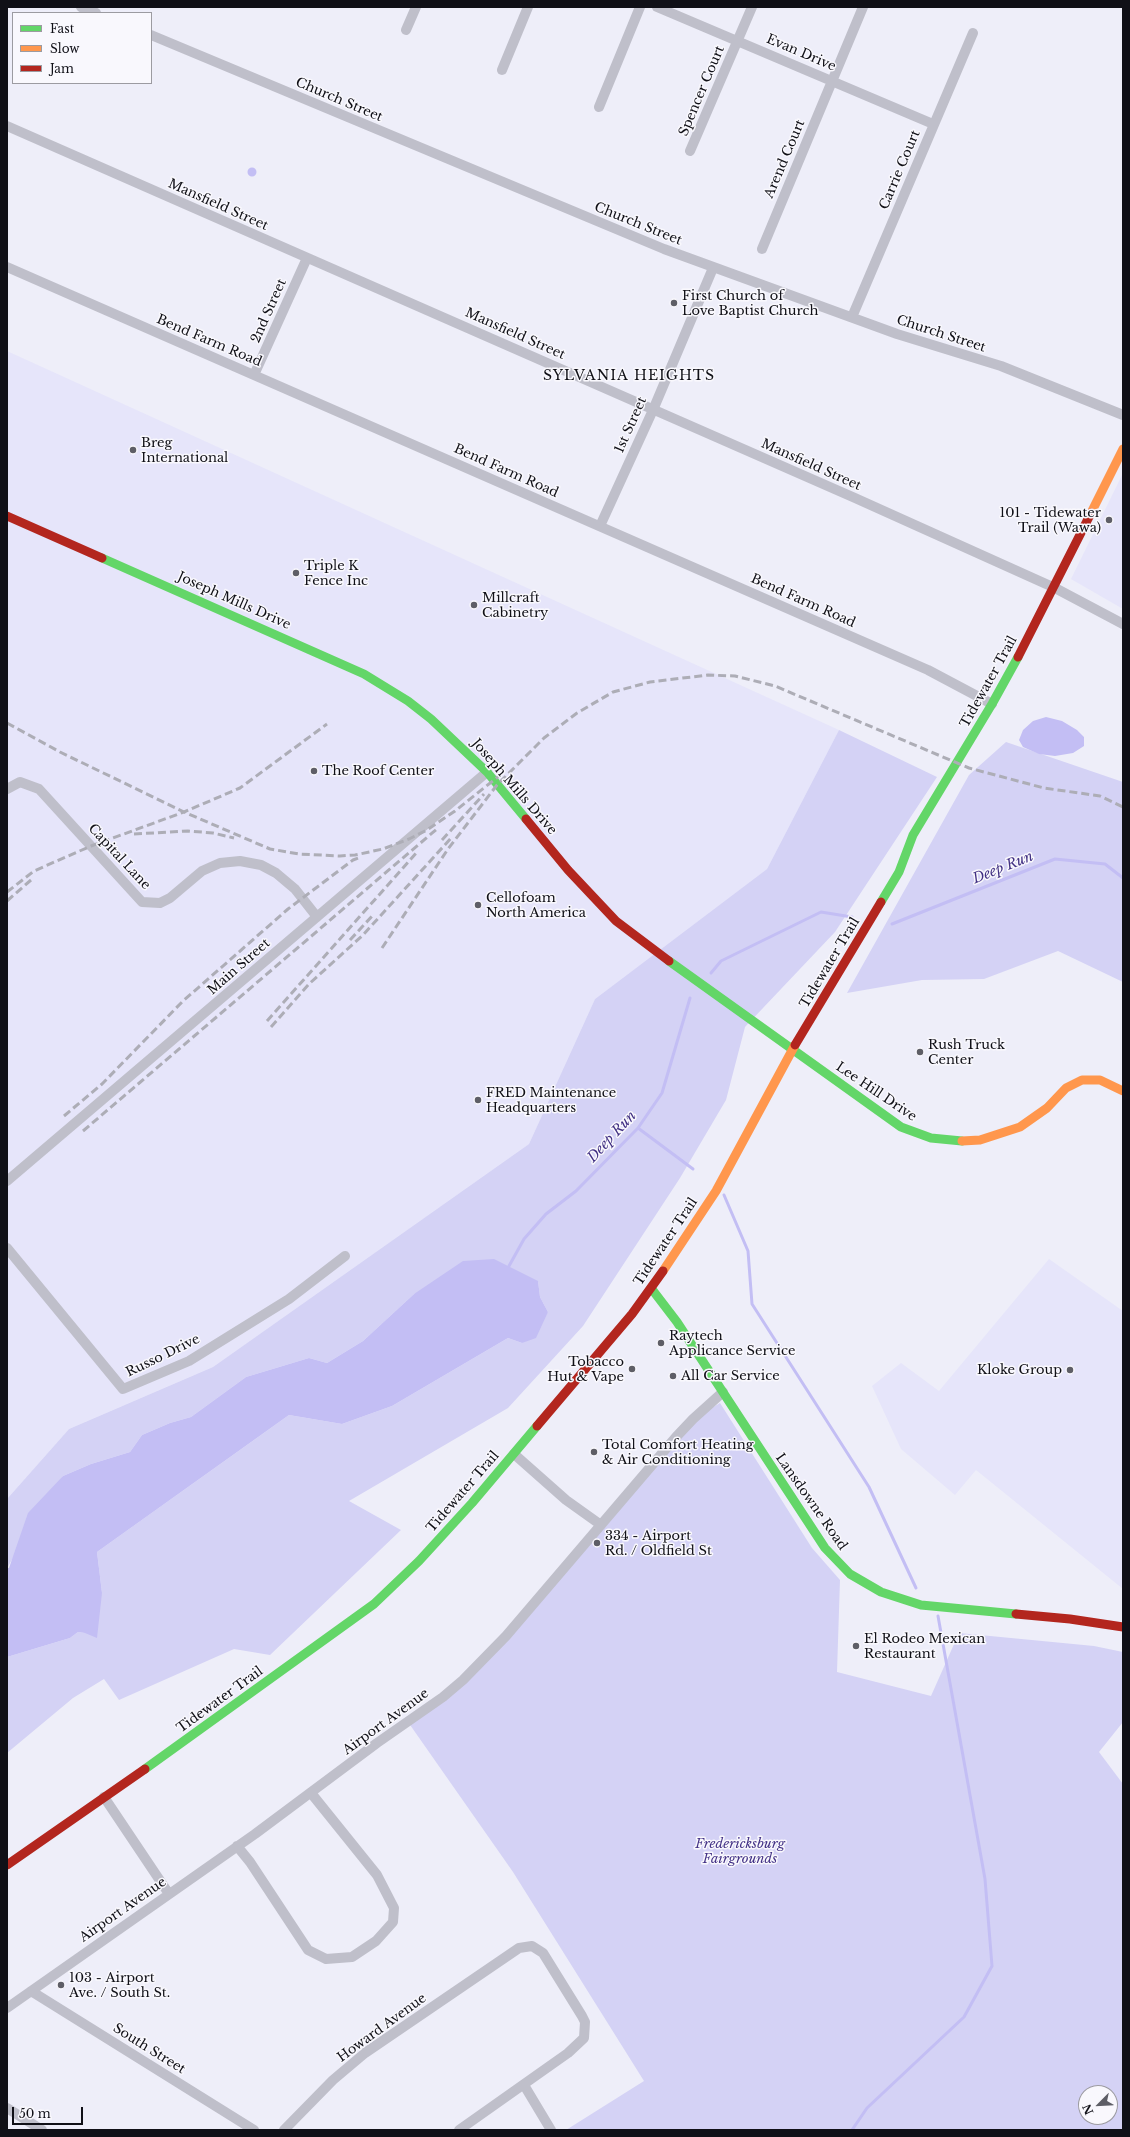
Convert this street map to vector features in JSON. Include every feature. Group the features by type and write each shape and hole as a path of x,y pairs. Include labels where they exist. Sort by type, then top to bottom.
{"main road":[{"name":"Tidewater Trail","path":"7,1865 374,1604 419,1561 514,1454 651,1288 716,1191 792,1049 868,926 899,872 913,835 992,704 1055,588 1123,449"},
{"name":"Joseph Mills Drive","path":"7,516 364,674 408,701 431,719 487,772 568,870 616,921 695,981 792,1049"},
{"name":"Lee Hill Drive","path":"792,1049 901,1126 926,1137 948,1141 980,1140 1020,1127 1047,1108 1066,1088 1082,1080 1100,1080 1123,1091"},
{"name":"Lansdowne Road","path":"651,1288 677,1322 824,1548 838,1564 863,1583 882,1592 921,1605 1070,1619 1123,1627"}],"street":[{"path":"81,7 94,12"},
{"path":"406,30 416,7"},
{"path":"502,70 528,7"},
{"path":"599,107 640,7"},
{"name":"Evan Drive","path":"657,7 738,40 933,124"},
{"name":"Spencer Court","path":"690,152 752,7"},
{"name":"Arend Court","path":"762,249 863,7"},
{"name":"Carrie Court","path":"852,317 973,33"},
{"name":"Church Street","path":"152,35 713,268 942,349 1001,366 1123,415"},
{"name":"Mansfield Street","path":"7,126 1055,588 1123,624"},
{"name":"2nd Street","path":"254,375 307,258"},
{"name":"Bend Farm Road","path":"7,267 928,670 992,704"},
{"name":"1st Street","path":"600,526 653,410 713,268"},
{"name":"Main Street","path":"7,1181 487,772"},
{"name":"Capital Lane","path":"7,789 20,782 39,789 142,902 160,903 170,898 202,871 220,862 240,861 256,863 276,872 295,889 318,917"},
{"name":"Russo Drive","path":"7,1248 123,1389 189,1361 289,1299 345,1256"},
{"name":"Airport Avenue","path":"7,2008 237,1846 377,1743 435,1704 463,1680 506,1636 693,1419 723,1392"},
{"path":"514,1454 566,1500 601,1525"},
{"path":"237,1846 250,1862 308,1950 326,1959 352,1957 376,1941 393,1922 394,1908 377,1875 311,1792"},
{"path":"104,1797 169,1894"},
{"name":"Howard Avenue","path":"284,2130 333,2080 365,2053 519,1948 532,1946 543,1953 585,2022 586,2031 581,2041 551,2065 459,2130"},
{"name":"South Street","path":"31,1991 254,2130"},
{"path":"524,2085 552,2130"},
{"path":"7,2108 42,2130"}],"shaded area":[{"path":"250,168 254,168 256,172 254,176 250,176 248,174 248,170"},
{"path":"7,351 839,730 767,869 595,999 529,1144 213,1367 69,1429 7,1499"},
{"path":"1123,473 1123,609 1071,579"},
{"path":"1046,717 1062,721 1077,730 1084,737 1084,746 1073,753 1055,756 1039,754 1023,747 1019,740 1023,730 1033,721"},
{"path":"494,1259 538,1281 540,1297 548,1312 536,1338 522,1343 508,1338 392,1406 342,1424 289,1415 97,1552 102,1593 97,1638 78,1632 70,1638 7,1657 7,1568 9,1568 28,1513 63,1476 91,1464 130,1452 142,1435 170,1423 191,1417 246,1377 309,1358 327,1363 363,1341 414,1294 463,1261"},
{"path":"1049,1259 1123,1311 1123,1589 976,1470 955,1495 901,1449 872,1386 901,1363 939,1391"}],"green space":[{"path":"839,730 937,777 835,932 745,1027 726,1100 680,1178 583,1326 508,1408 349,1501 401,1530 270,1655 234,1649 119,1700 104,1679 73,1698 7,1753 7,1657 70,1638 78,1632 85,1633 102,1593 97,1552 289,1415 342,1424 392,1406 508,1338 522,1343 548,1312 540,1297 538,1281 414,1294 363,1341 327,1363 309,1358 246,1377 191,1417 170,1423 142,1435 130,1452 91,1464 63,1476 7,1568 7,1499 69,1429 213,1367 529,1144 595,999 767,869"},
{"path":"1006,742 1123,782 1123,982 1058,951 984,979 922,980 847,993 969,775"},
{"name":"Fredericksburg Fairgrounds","path":"720,1403 812,1548 840,1580 837,1672 931,1696 959,1633 1094,1646 1123,1652 1123,1722 1099,1752 1123,1784 1123,2130 566,2130 644,2081 513,1872 408,1722 463,1680 693,1419"}],"waterway":[{"name":"Deep Run","path":"892,924 1055,859 1105,864 1123,878"},
{"name":"Deep Run","path":"711,973 721,961 821,912 852,917"},
{"name":"Deep Run","path":"509,1266 524,1239 546,1214 576,1191 638,1128 662,1093 690,998"},
{"path":"638,1128 693,1169"},
{"path":"724,1195 748,1251 752,1304 869,1487 916,1588"},
{"path":"852,2130 867,2108 964,2017 992,1966 985,1879 938,1616"}],"railway":[{"path":"382,948 448,849 497,785 544,738 577,713 613,692 650,682 708,675 735,676 775,686 969,768 1044,788 1100,796 1123,807"},
{"path":"7,723 60,752 184,812 270,849 299,854 340,856 355,855 383,849 409,839 427,830 455,811 499,776"},
{"path":"7,892 34,871 91,846 184,812 240,788 327,724"},
{"path":"442,840 484,794"},
{"path":"83,1131 438,828"},
{"path":"134,834 188,831 213,833 234,838"},
{"path":"271,1027 309,984 363,935 452,837"},
{"path":"267,1021 418,851"},
{"path":"64,1116 102,1084 183,1001 288,909 353,860 361,857"},
{"path":"7,901 31,880"},
{"path":"350,940 374,914"}],"traffic: fast":[{"path":"102,558 364,674 408,701 431,719 487,772 526,819"},
{"path":"881,902 899,872 913,835 992,704 1018,657"},
{"path":"669,961 901,1127 931,1138 962,1141"},
{"path":"651,1288 677,1322 825,1548 850,1574 881,1592 921,1605 1016,1614"},
{"path":"145,1769 374,1604 419,1561 472,1503 537,1426"}],"traffic: slow":[{"path":"1091,513 1123,449"},
{"path":"663,1271 716,1191 795,1045"},
{"path":"962,1141 980,1140 1020,1127 1047,1108 1066,1088 1082,1080 1100,1080 1123,1091"}],"traffic: jam":[{"path":"1018,657 1091,513"},
{"path":"7,516 102,558"},
{"path":"526,819 568,870 616,921 669,961"},
{"path":"795,1045 881,902"},
{"path":"537,1426 632,1314 663,1271"},
{"path":"1016,1614 1070,1619 1123,1627"},
{"path":"7,1865 145,1769"}],"place":[{"name":"First Church of Love Baptist Church","path":"674,303"},
{"name":"Breg International","path":"133,450"},
{"name":"101 - Tidewater Trail (Wawa)","path":"1109,520"},
{"name":"Triple K Fence Inc","path":"296,573"},
{"name":"Millcraft Cabinetry","path":"474,605"},
{"name":"The Roof Center","path":"314,771"},
{"name":"Cellofoam North America","path":"478,905"},
{"name":"Rush Truck Center","path":"920,1052"},
{"name":"FRED Maintenance Headquarters","path":"478,1100"},
{"name":"Raytech Applicance Service","path":"661,1343"},
{"name":"Tobacco Hut & Vape","path":"632,1369"},
{"name":"Kloke Group","path":"1070,1370"},
{"name":"All Car Service","path":"673,1376"},
{"name":"Total Comfort Heating & Air Conditioning","path":"594,1452"},
{"name":"334 - Airport Rd. / Oldfield St","path":"597,1543"},
{"name":"El Rodeo Mexican Restaurant","path":"856,1646"},
{"name":"103 - Airport Ave. / South St.","path":"61,1985"}],"district":[{"name":"SYLVANIA HEIGHTS","path":"629,376"}]}
